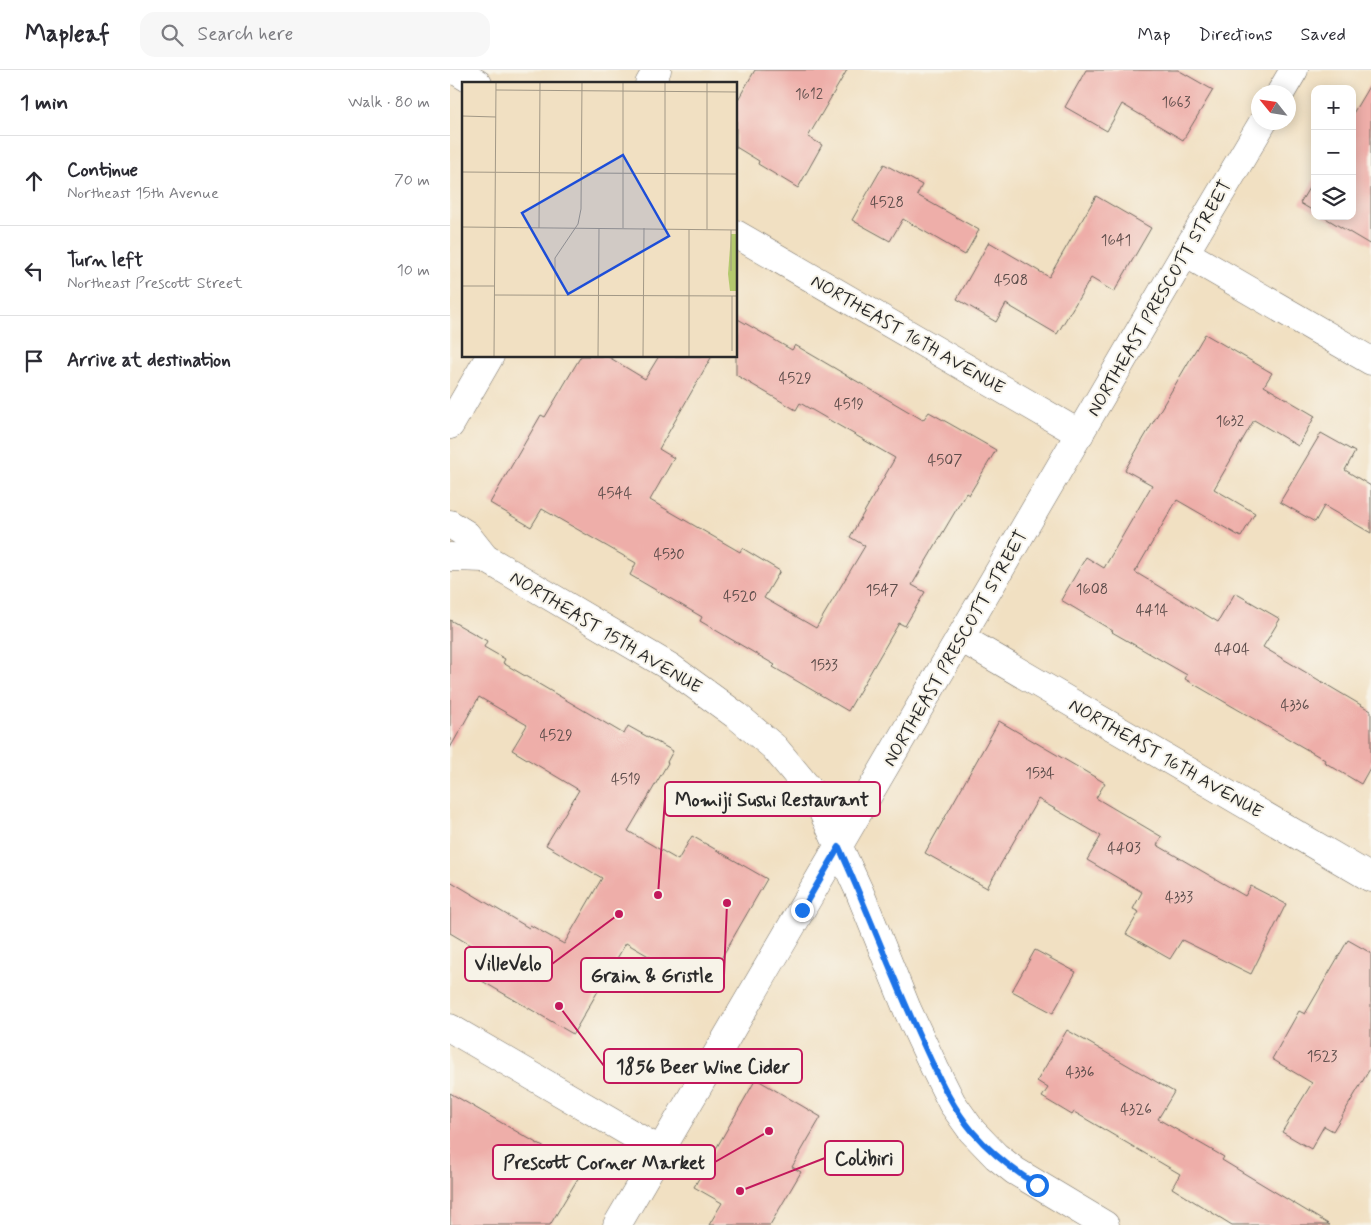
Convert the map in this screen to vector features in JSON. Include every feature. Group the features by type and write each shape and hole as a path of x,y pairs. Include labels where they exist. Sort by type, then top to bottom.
{"street":[{"path":"455,70 475,82"},
{"path":"650,82 658,70"},
{"name":"NORTHEAST PRESCOTT STREET","path":"617,1225 1258,130"},
{"name":"NORTHEAST 16TH AVENUE","path":"738,235 1080,434"},
{"path":"1185,253 1371,361"},
{"path":"450,425 489,358"},
{"name":"NORTHEAST 15TH AVENUE","path":"450,524 466,534 484,558 670,667 738,716 774,747 817,799 860,893 907,1009 952,1103 972,1131 996,1156 1014,1171 1105,1225"},
{"name":"NORTHEAST 15TH AVENUE","path":"450,557 484,558"},
{"name":"NORTHEAST 16TH AVENUE","path":"961,638 1371,878"},
{"path":"450,1028 661,1151"}],"building":[{"path":"755,70 847,70 808,137 822,145 798,188 758,164 759,161 738,148 738,100"},
{"path":"1086,70 1178,70 1213,90 1183,140 1122,104 1107,131 1065,107"},
{"path":"1371,83 1371,245 1329,220 1356,220 1356,108"},
{"path":"884,164 922,185 917,195 979,230 965,255 903,219 890,241 852,220"},
{"path":"1311,185 1311,210 1300,203"},
{"path":"1096,196 1151,228 1114,292 1091,278 1057,334 1006,304 996,322 957,299 989,242 1049,277"},
{"path":"738,319 792,350 795,345 923,420 929,412 996,450 969,495 966,493 912,585 925,592 905,626 899,623 848,711 700,621 702,617 630,575 636,563 542,509 531,527 490,503 541,415 545,417 580,358 610,358 645,379 658,358 711,358 659,449 674,458 650,500 740,552 742,548 780,571 764,598 816,628 865,546 850,537 895,458 800,403 796,410 736,375"},
{"path":"1205,334 1272,373 1264,386 1315,416 1298,446 1254,420 1214,489 1255,513 1241,537 1177,500 1135,572 1218,622 1235,593 1280,619 1263,647 1371,711 1371,766 1361,784 1324,762 1325,760 1185,679 1187,675 1061,600 1086,557 1104,568 1152,485 1125,470"},
{"path":"1321,433 1355,452 1345,470 1371,486 1371,533 1324,506 1315,522 1280,502"},
{"path":"450,620 487,641 484,647 505,659 503,663 624,734 628,726 673,751 668,763 628,831 678,860 692,836 767,879 704,988 626,943 573,1034 482,981 494,959 450,933 450,881 529,928 530,925 564,944 602,878 546,845 579,790 512,750 527,725 479,697 450,748"},
{"path":"999,721 1105,783 1096,798 1162,837 1157,845 1245,896 1251,886 1286,904 1251,974 1182,940 1170,959 1126,934 1139,912 1133,909 1142,892 1087,860 1101,836 1038,799 987,888 925,853"},
{"path":"1348,940 1371,953 1371,1067 1333,1131 1324,1126 1311,1149 1282,1132 1312,1083 1272,1059 1299,1011 1305,1014"},
{"path":"1035,950 1076,972 1053,1013 1012,991"},
{"path":"1067,1030 1174,1092 1158,1119 1224,1157 1222,1160 1330,1225 1232,1225 1172,1188 1180,1174 1074,1112 1072,1115 1042,1097 1048,1088 1037,1081"},
{"path":"756,1079 821,1117 792,1167 801,1172 770,1225 709,1225 722,1203 694,1187"},
{"path":"450,1093 583,1170 550,1225 450,1225"}],"place":[{"name":"Momiji Sushi Restaurant","path":"658,895"},
{"name":"Grain & Gristle","path":"727,903"},
{"name":"VilleVelo","path":"619,914"},
{"name":"1856 Beer Wine Cider","path":"559,1006"},
{"name":"Prescott Corner Market","path":"769,1131"},
{"name":"Colibiri","path":"740,1191"}],"route":[{"path":"802,910 839,847 860,893 907,1009 952,1103 972,1131 996,1156 1014,1171 1037,1185"}]}
